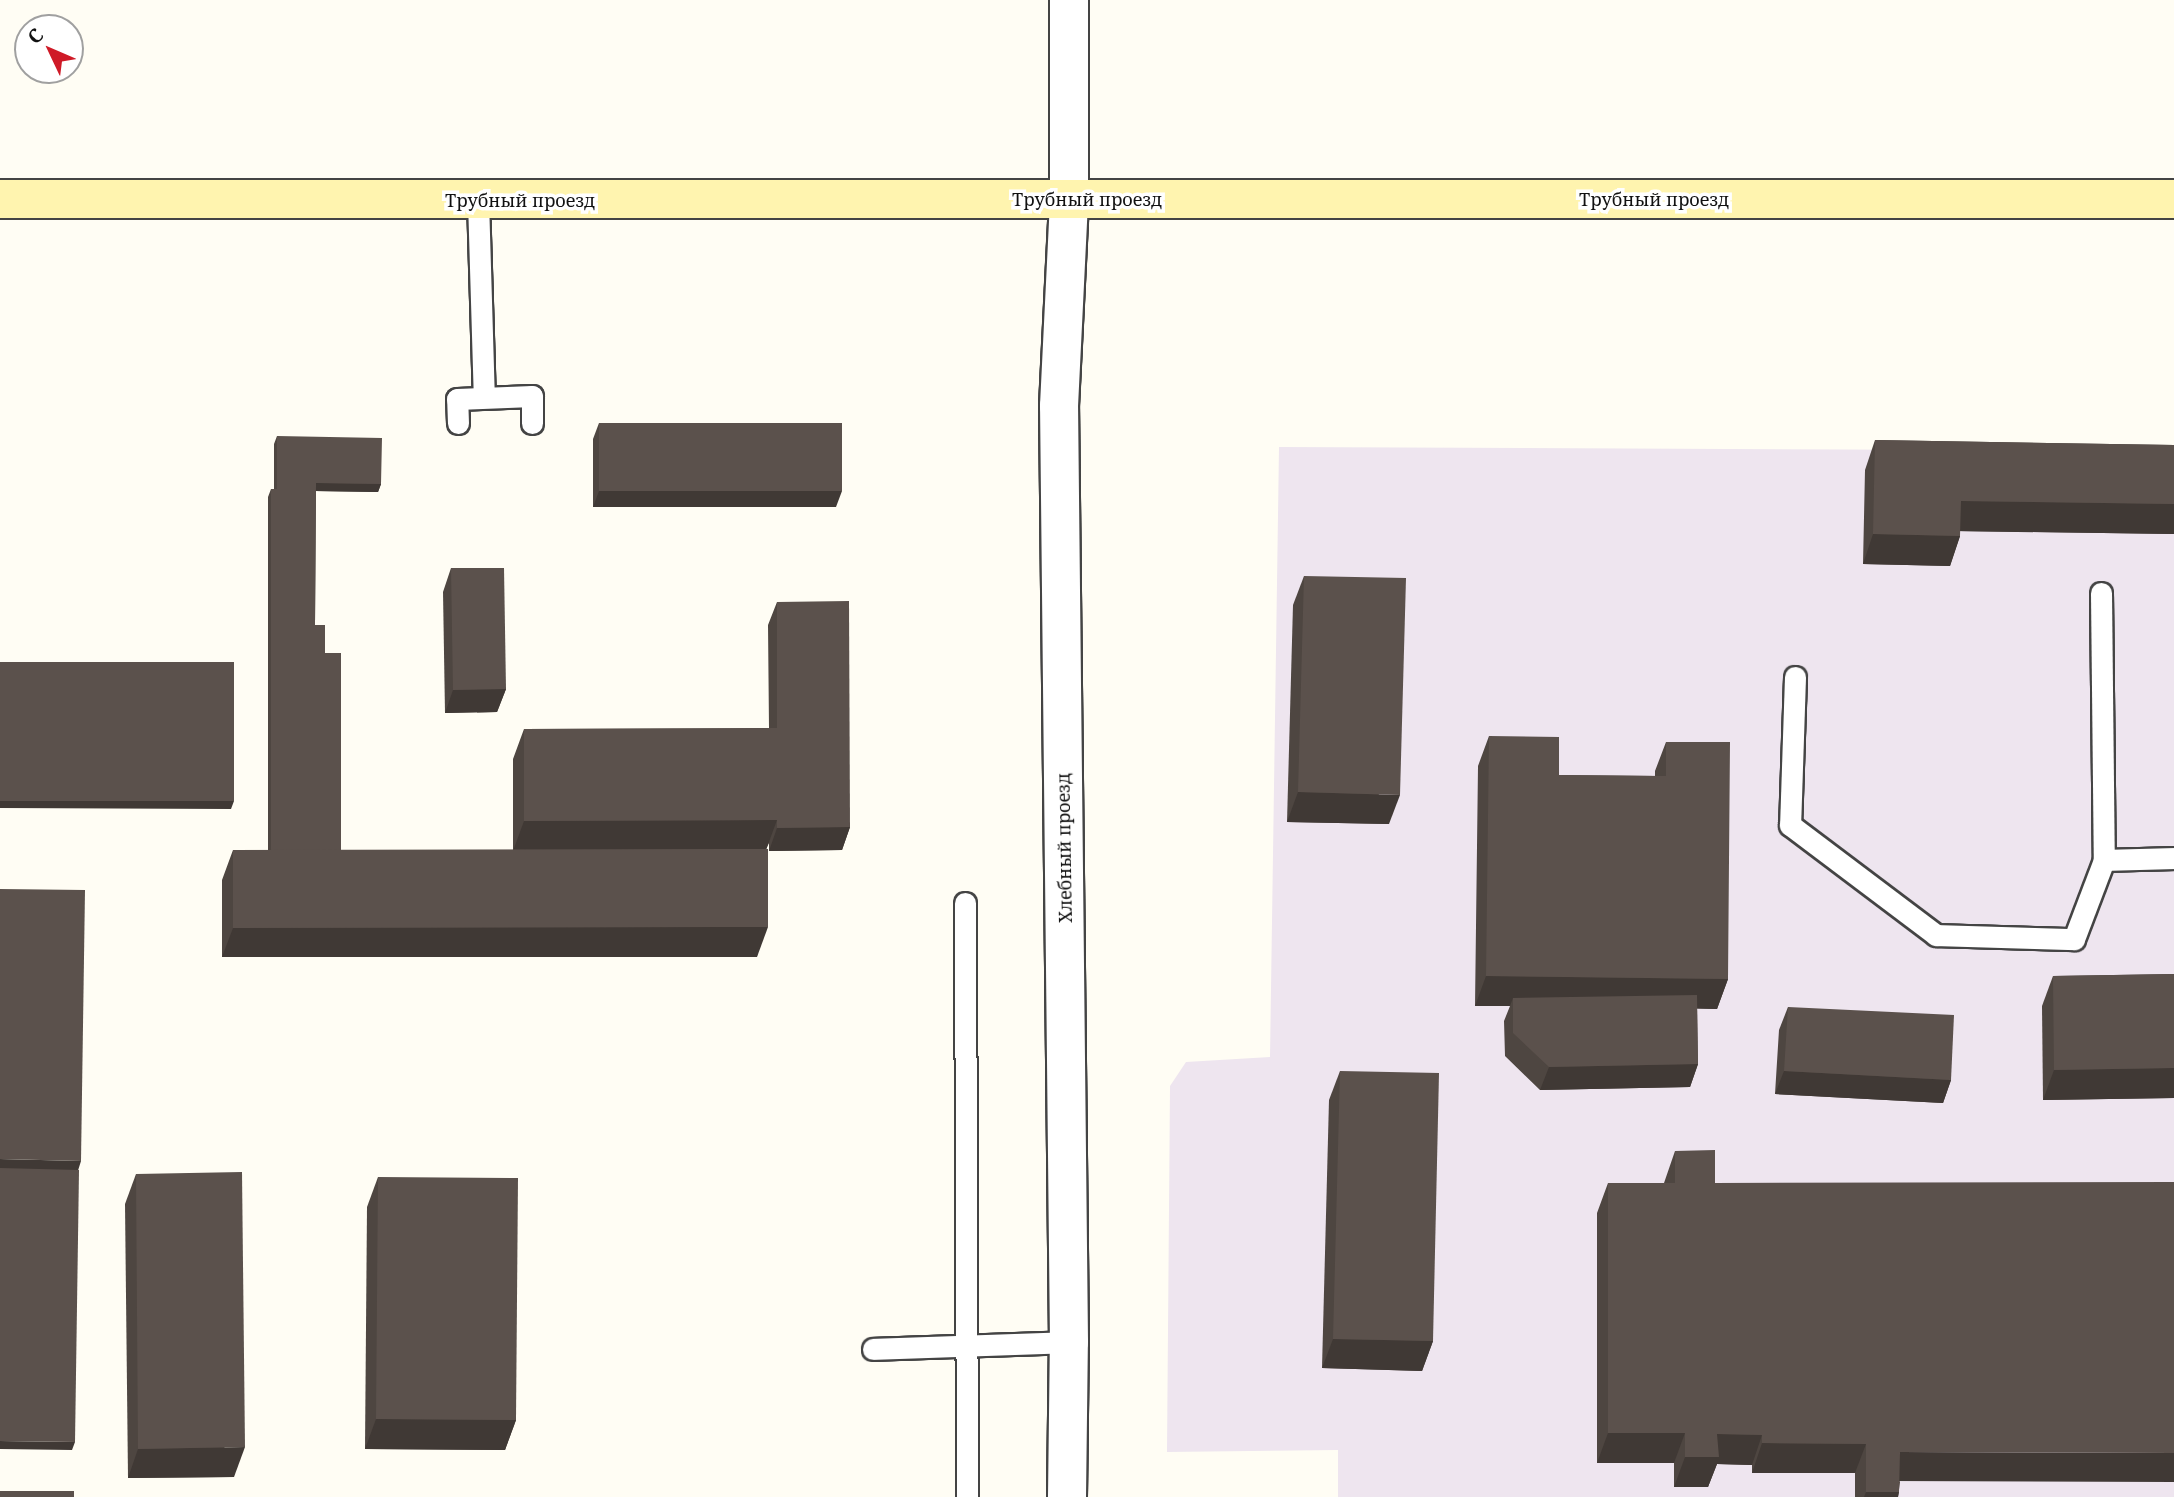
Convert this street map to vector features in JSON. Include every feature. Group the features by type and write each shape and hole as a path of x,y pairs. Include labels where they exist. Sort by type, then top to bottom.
{"street":[{"name":"Хлебный проезд","path":"1067,1497 1069,1342 1059,406 1069,199 1069,0"},
{"name":"Трубный проезд","path":"0,199 2174,199"}],"lane":[{"path":"478,200 484,397"},
{"path":"458,423 457,399 532,396 532,423"},
{"path":"1796,677 1790,825 1936,935 2074,939 2104,860 2101,593"},
{"path":"2104,860 2174,858"},
{"path":"965,903 967,1497"},
{"path":"873,1349 1069,1342"}],"shaded area":[{"path":"1279,447 2174,451 2174,1497 1338,1497 1338,1450 1167,1452 1170,1086 1186,1062 1270,1057"}],"building":[{"path":"599,423 842,423 842,491 599,491"},
{"path":"277,436 382,438 381,484 316,483 315,625 325,625 325,653 341,653 341,850 271,850 271,489 277,489"},
{"path":"1875,440 2174,445 2174,504 1961,501 1960,536 1873,534"},
{"path":"451,568 504,568 506,689 453,690"},
{"path":"1304,576 1406,578 1400,795 1298,792"},
{"path":"849,601 850,827 777,828 777,602"},
{"path":"0,662 234,662 234,801 0,801"},
{"path":"777,728 777,820 524,821 524,729"},
{"path":"1489,736 1559,737 1559,775 1666,776 1666,742 1730,742 1728,979 1486,976"},
{"path":"768,849 768,927 233,928 233,850"},
{"path":"0,889 85,890 81,1161 0,1159"},
{"path":"2174,974 2174,1068 2054,1070 2053,976"},
{"path":"1697,995 1698,1064 1549,1067 1513,1033 1513,998"},
{"path":"1788,1007 1954,1015 1951,1080 1784,1071"},
{"path":"1340,1071 1439,1073 1433,1341 1333,1339"},
{"path":"1715,1150 1715,1183 2174,1182 2174,1453 1900,1452 1899,1492 1866,1492 1866,1444 1762,1443 1762,1435 1717,1434 1719,1457 1685,1457 1685,1433 1608,1433 1608,1183 1675,1183 1675,1151"},
{"path":"0,1168 79,1170 75,1442 0,1441"},
{"path":"242,1172 245,1447 138,1449 136,1174"},
{"path":"378,1177 518,1178 516,1420 376,1419"},
{"path":"0,1491 74,1491 74,1497 0,1497"}]}
